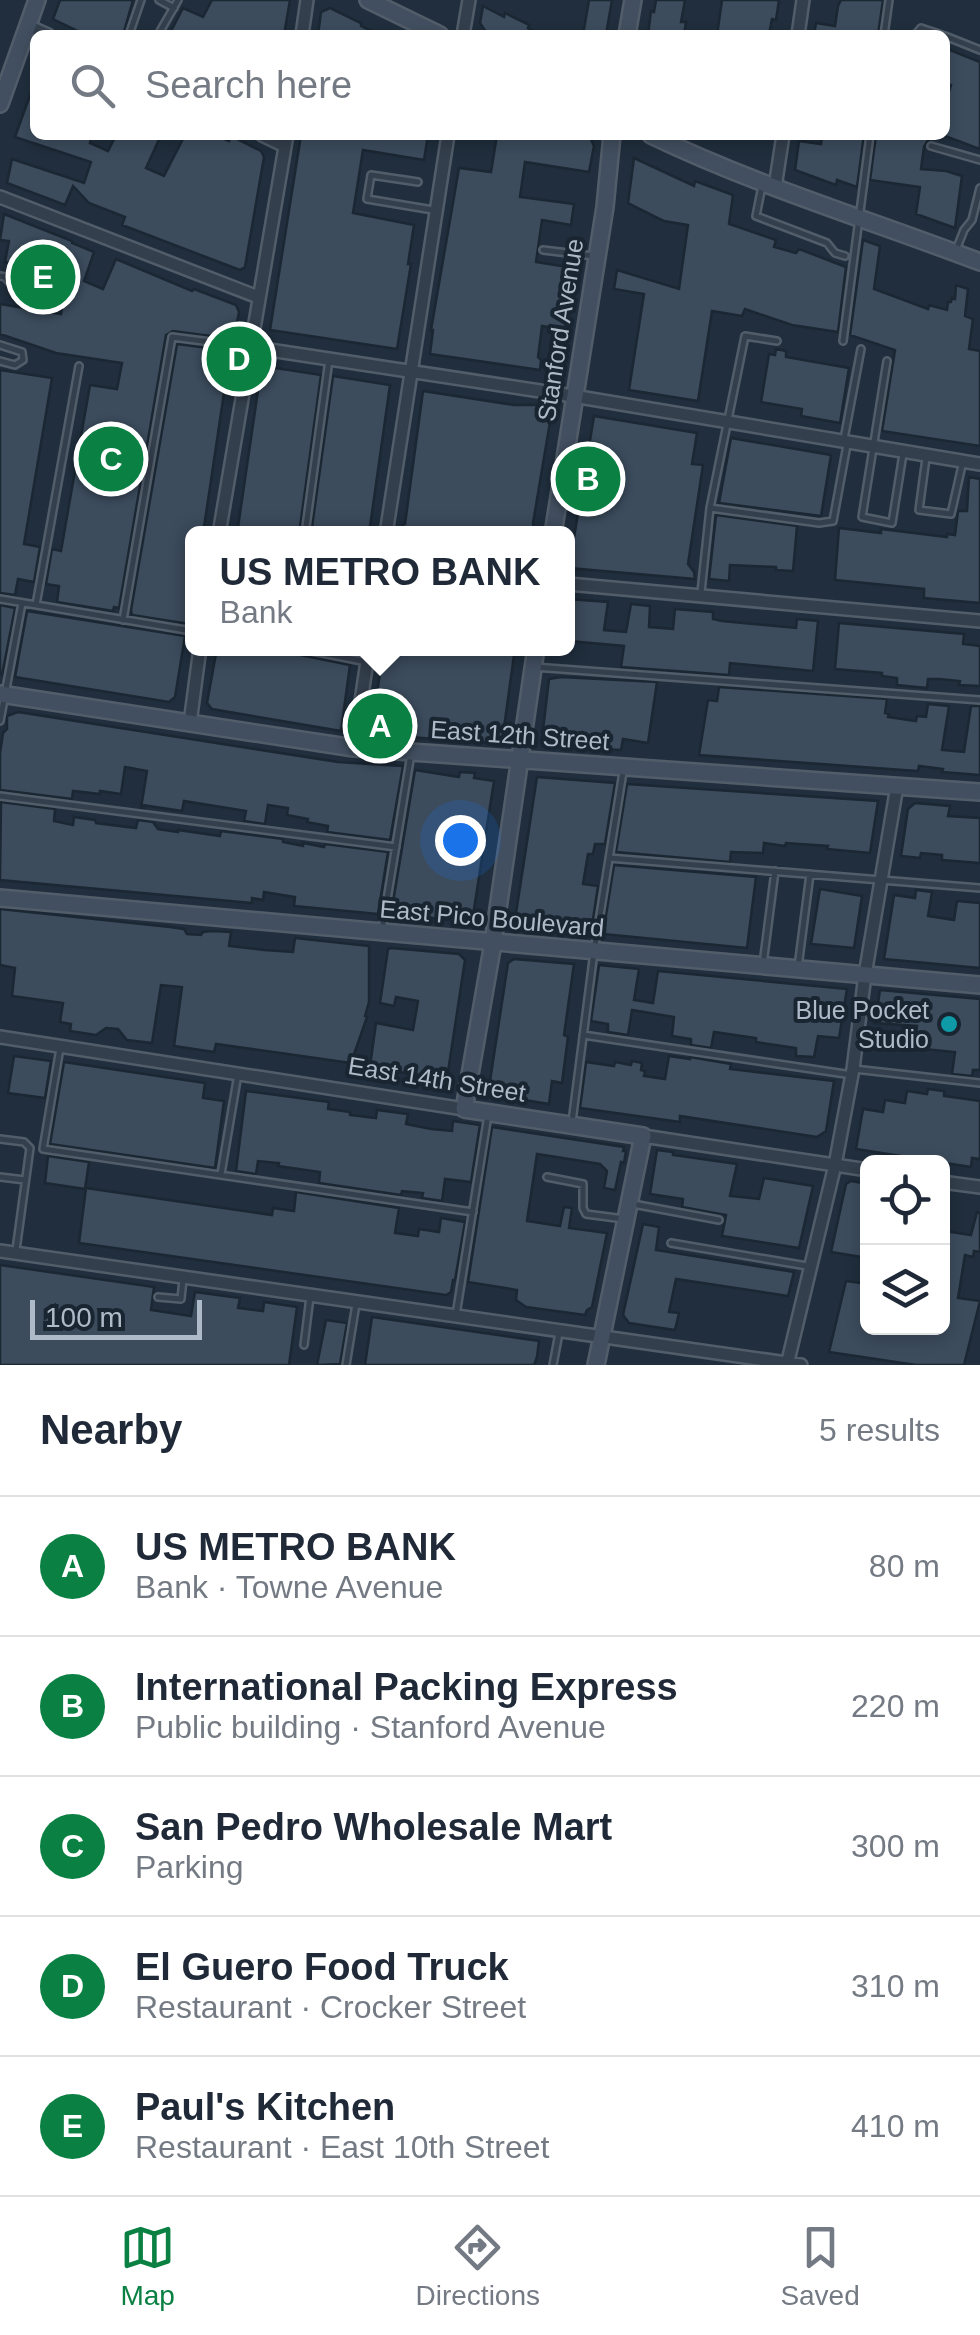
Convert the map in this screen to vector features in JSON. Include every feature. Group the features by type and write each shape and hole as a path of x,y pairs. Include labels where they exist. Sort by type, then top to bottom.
{"street":[{"path":"0,104 37,0"},
{"path":"303,30 307,0"},
{"path":"368,0 426,30"},
{"path":"464,30 469,0"},
{"path":"628,30 633,0"},
{"path":"799,30 803,0"},
{"path":"28,26 37,30"},
{"path":"220,526 286,140"},
{"path":"387,526 447,140"},
{"name":"Stanford Avenue","path":"554,526 598,256 611,140"},
{"path":"769,185 782,140"},
{"path":"682,142 769,185 980,262"},
{"path":"0,197 258,297"},
{"path":"250,347 980,464"},
{"path":"575,585 980,621"},
{"path":"190,723 199,656"},
{"path":"354,748 368,656"},
{"path":"464,1109 493,943 535,656"},
{"name":"East 12th Street","path":"2,694 411,754 980,792"},
{"path":"0,1251 792,1364 853,1072 897,786"},
{"name":"East Pico Boulevard","path":"0,898 980,985"},
{"name":"East 14th Street","path":"0,1037 860,1169"},
{"path":"596,1365 644,1136"},
{"path":"950,1183 980,1188"}],"lane":[{"path":"132,30 141,0"},
{"path":"159,0 174,8"},
{"path":"161,30 178,0"},
{"path":"885,30 890,0"},
{"path":"950,38 980,50"},
{"path":"843,341 869,140"},
{"path":"930,146 980,160"},
{"path":"418,182 371,174 367,199 436,210"},
{"path":"769,185 756,216 826,244 844,256"},
{"path":"956,252 972,220 980,188"},
{"path":"542,250 598,256"},
{"path":"0,276 16,291 52,297"},
{"path":"701,596 710,508 745,336 777,341"},
{"path":"123,620 172,337 250,347"},
{"path":"0,345 22,352 23,360 15,365 0,361"},
{"path":"710,508 833,521 861,349"},
{"path":"306,526 329,360"},
{"path":"887,361 862,517 892,522 903,451"},
{"path":"36,605 79,366"},
{"path":"926,455 919,510 950,514 963,461"},
{"path":"0,599 185,630"},
{"path":"0,720 22,603"},
{"path":"533,666 980,700"},
{"path":"382,934 411,754"},
{"path":"572,1125 594,952 624,767"},
{"path":"0,796 396,847"},
{"path":"610,858 980,888"},
{"path":"762,967 775,871"},
{"path":"798,970 810,874"},
{"path":"583,1036 853,1072 980,1084"},
{"path":"60,1046 43,1149 473,1212"},
{"path":"222,1174 238,1074"},
{"path":"456,1315 489,1112"},
{"path":"0,1140 28,1144 30,1148 15,1253"},
{"path":"0,1177 25,1180"},
{"path":"547,1177 583,1184 582,1208 586,1214 628,1211 720,1220"},
{"path":"671,1243 810,1266"},
{"path":"158,1297 180,1298 184,1276"},
{"path":"304,1345 311,1294"},
{"path":"346,1365 356,1301"},
{"path":"554,1365 560,1330"}],"building":[{"path":"60,0 133,0 124,30 76,30 53,19"},
{"path":"212,0 290,0 285,30 172,30 183,8 203,17"},
{"path":"589,0 612,0 607,30 584,30"},
{"path":"656,0 685,0 681,22 686,22 685,30 649,30 651,11 654,12"},
{"path":"722,0 779,0 770,30 718,30"},
{"path":"841,0 883,0 879,30 815,30 816,23 835,26"},
{"path":"483,6 504,17 505,13 532,30 485,30 480,23"},
{"path":"330,8 369,30 319,30 321,12"},
{"path":"950,50 980,62 980,149 950,138"},
{"path":"30,95 30,140 91,140 108,151 114,140 159,140 146,168 164,176 182,140 239,140 261,151 264,157 245,267 240,270 122,225 125,217 89,203 73,186 65,205 7,183 12,159 84,183 91,162 15,137"},
{"path":"300,140 427,140 424,160 363,150 353,213 414,225 397,349 270,330"},
{"path":"496,140 591,140 594,146 589,172 525,162 520,197 574,204 571,225 542,220 536,262 574,268 565,330 542,326 540,370 430,354 459,168 491,172"},
{"path":"821,140 863,140 857,187 837,180 836,185 795,170 799,141 821,144"},
{"path":"875,140 928,140 921,169 962,176 955,228 916,214 920,187 870,180"},
{"path":"634,158 694,186 695,181 733,195 729,224 776,240 774,247 796,253 799,249 846,267 838,332 792,325 745,309 742,316 712,311 698,401 629,390 644,294 614,289 617,270 679,289 688,225 664,221 628,203"},
{"path":"4,214 94,252 84,281 103,289 116,259 236,305 239,312 234,339 173,331 166,335 119,608 114,607 113,611 57,602 59,586 46,584 52,549 61,551 90,385 117,389 122,363 56,353 0,334 0,304 61,314 65,291 23,283 26,266 5,262 9,241 0,240"},
{"path":"863,240 880,246 874,289 928,309 929,305 947,310 948,302 955,299 956,285 968,289 965,316 973,319 969,349 980,351 980,446 882,431 895,350 850,335"},
{"path":"177,344 231,351 231,382 229,394 224,393 204,526 185,526 185,623 132,615"},
{"path":"776,349 786,351 786,357 849,368 840,423 801,416 802,409 761,402 769,354 775,355"},
{"path":"269,367 321,375 300,526 238,526 261,370"},
{"path":"0,370 52,378 24,544 40,547 34,582 18,579 15,595 0,593"},
{"path":"333,376 390,385 370,526 312,526"},
{"path":"423,391 537,405 536,409 543,409 550,422 533,526 403,526"},
{"path":"594,416 697,433 692,464 703,465 688,564 695,579 575,569 575,532"},
{"path":"731,438 831,455 821,516 719,503"},
{"path":"969,477 980,479 980,603 924,598 924,589 835,580 839,528 955,535 958,511 967,511"},
{"path":"716,515 797,526 793,571 730,565 729,581 709,579"},
{"path":"575,600 608,602 604,630 626,632 631,604 650,606 649,627 673,629 675,609 713,612 713,619 722,621 796,628 797,619 818,621 813,671 730,663 729,675 621,667 624,646 575,642"},
{"path":"0,605 15,608 2,675 0,674"},
{"path":"27,611 185,636 175,697 169,702 15,677"},
{"path":"839,623 964,634 963,644 980,646 980,686 939,679 928,679 927,688 897,685 897,678 882,673 835,669"},
{"path":"216,656 306,656 350,665 341,731 212,709 207,703"},
{"path":"383,656 514,656 503,735 493,743 380,735 372,725"},
{"path":"549,679 657,682 648,743 623,739 621,750 550,747 542,738"},
{"path":"719,687 887,699 888,717 916,721 917,716 926,717 928,704 949,706 942,750 964,752 971,706 980,706 980,775 919,766 918,771 699,755 708,700 717,701"},
{"path":"18,712 338,762 403,766 390,840 327,832 328,826 287,815 288,808 268,805 265,824 244,821 246,811 184,801 182,811 142,805 141,808 147,771 125,767 121,794 73,791 72,799 0,790 3,733 7,716"},
{"path":"415,770 459,777 460,772 475,773 474,778 494,781 472,922 391,914"},
{"path":"537,777 615,783 605,844 595,844 593,854 588,854 583,884 598,886 591,933 514,926"},
{"path":"627,784 878,801 870,853 786,843 764,843 763,853 731,852 730,862 616,852"},
{"path":"1,802 55,809 54,821 73,825 74,817 136,828 138,820 178,832 220,836 221,831 283,839 303,846 325,844 388,852 378,914 294,906 295,897 264,892 263,900 252,898 252,903 0,880"},
{"path":"915,803 950,806 948,816 980,818 980,863 942,860 942,855 921,853 920,858 901,856 908,809"},
{"path":"614,865 756,877 747,948 603,934"},
{"path":"820,889 862,896 854,948 811,944"},
{"path":"916,890 932,892 928,916 954,920 957,901 980,903 980,968 884,959 894,895 915,898"},
{"path":"0,909 170,927 184,929 187,934 231,932 229,946 264,950 293,952 295,938 369,946 367,1017 351,1063 216,1044 214,1052 174,1046 182,987 161,985 152,1043 127,1040 118,1029 106,1028 96,1035 70,1031 71,1024 60,1022 63,1003 12,996 15,968 0,965"},
{"path":"391,948 459,954 465,960 448,1072 440,1078 370,1066 376,1023 413,1030 418,1001 396,997 394,1006 380,1003"},
{"path":"514,959 574,964 562,1083 552,1081 549,1104 488,1094 508,963"},
{"path":"599,965 639,969 634,1000 653,1003 658,971 847,989 839,1038 818,1036 814,1057 796,1056 796,1048 756,1042 756,1038 714,1032 711,1048 691,1045 691,1039 672,1036 674,1017 632,1010 628,1035 608,1032 608,1024 591,1021"},
{"path":"880,990 980,999 980,1070 973,1070 972,1076 952,1074 955,1052 914,1048 917,1026 875,1023"},
{"path":"14,1056 51,1061 45,1098 8,1093"},
{"path":"669,1056 731,1064 730,1069 834,1081 826,1131 817,1137 680,1116 680,1122 580,1108 586,1062 614,1066 615,1062 642,1063 644,1076 665,1079"},
{"path":"64,1062 205,1083 203,1098 224,1101 215,1168 50,1144"},
{"path":"928,1089 944,1091 944,1096 980,1101 980,1159 972,1158 971,1167 950,1164 950,1155 894,1155 856,1149 863,1109 883,1112 885,1100 905,1103 907,1091 927,1094"},
{"path":"246,1091 329,1102 328,1109 350,1115 376,1118 377,1110 408,1114 406,1124 431,1129 452,1131 453,1121 480,1125 471,1182 445,1179 442,1201 422,1198 423,1193 402,1191 401,1195 319,1183 320,1172 278,1166 279,1163 258,1161 256,1174 236,1171"},
{"path":"492,1127 624,1147 626,1151 615,1190 604,1188 607,1171 600,1164 537,1154 527,1221 560,1226 564,1207 572,1208 569,1228 607,1233 592,1307 585,1315 526,1307 516,1300 517,1290 468,1282"},
{"path":"657,1150 737,1164 730,1196 759,1199 764,1178 813,1186 799,1248 722,1236 726,1215 682,1207 683,1199 650,1194"},
{"path":"48,1156 89,1162 85,1189 45,1183"},
{"path":"860,1183 860,1257 831,1252 846,1184"},
{"path":"86,1188 272,1215 273,1208 294,1211 296,1192 399,1208 395,1233 418,1236 419,1229 439,1232 441,1218 465,1222 455,1280 446,1295 79,1243"},
{"path":"977,1212 980,1213 980,1252 974,1251 973,1257 965,1255 958,1298 980,1301 964,1365 916,1365 829,1352 846,1281 860,1283 860,1335 950,1335 950,1232 971,1235"},
{"path":"643,1224 659,1227 656,1250 794,1272 788,1296 676,1279 669,1312 679,1313 675,1330 629,1323 623,1315"},
{"path":"0,1265 154,1287 151,1310 191,1316 195,1292 240,1298 238,1308 263,1311 264,1302 297,1307 289,1365 0,1365"},
{"path":"372,1317 539,1341 537,1357 534,1365 365,1365"},
{"path":"326,1320 347,1323 340,1364 317,1365"}],"place":[{"name":"Paul's Kitchen","path":"43,277"},
{"name":"El Guero Food Truck","path":"239,359"},
{"name":"San Pedro Wholesale Mart","path":"111,459"},
{"name":"International Packing Express","path":"588,479"},
{"name":"US METRO BANK","path":"380,726"},
{"name":"Blue Pocket Studio","path":"949,1024"}]}
